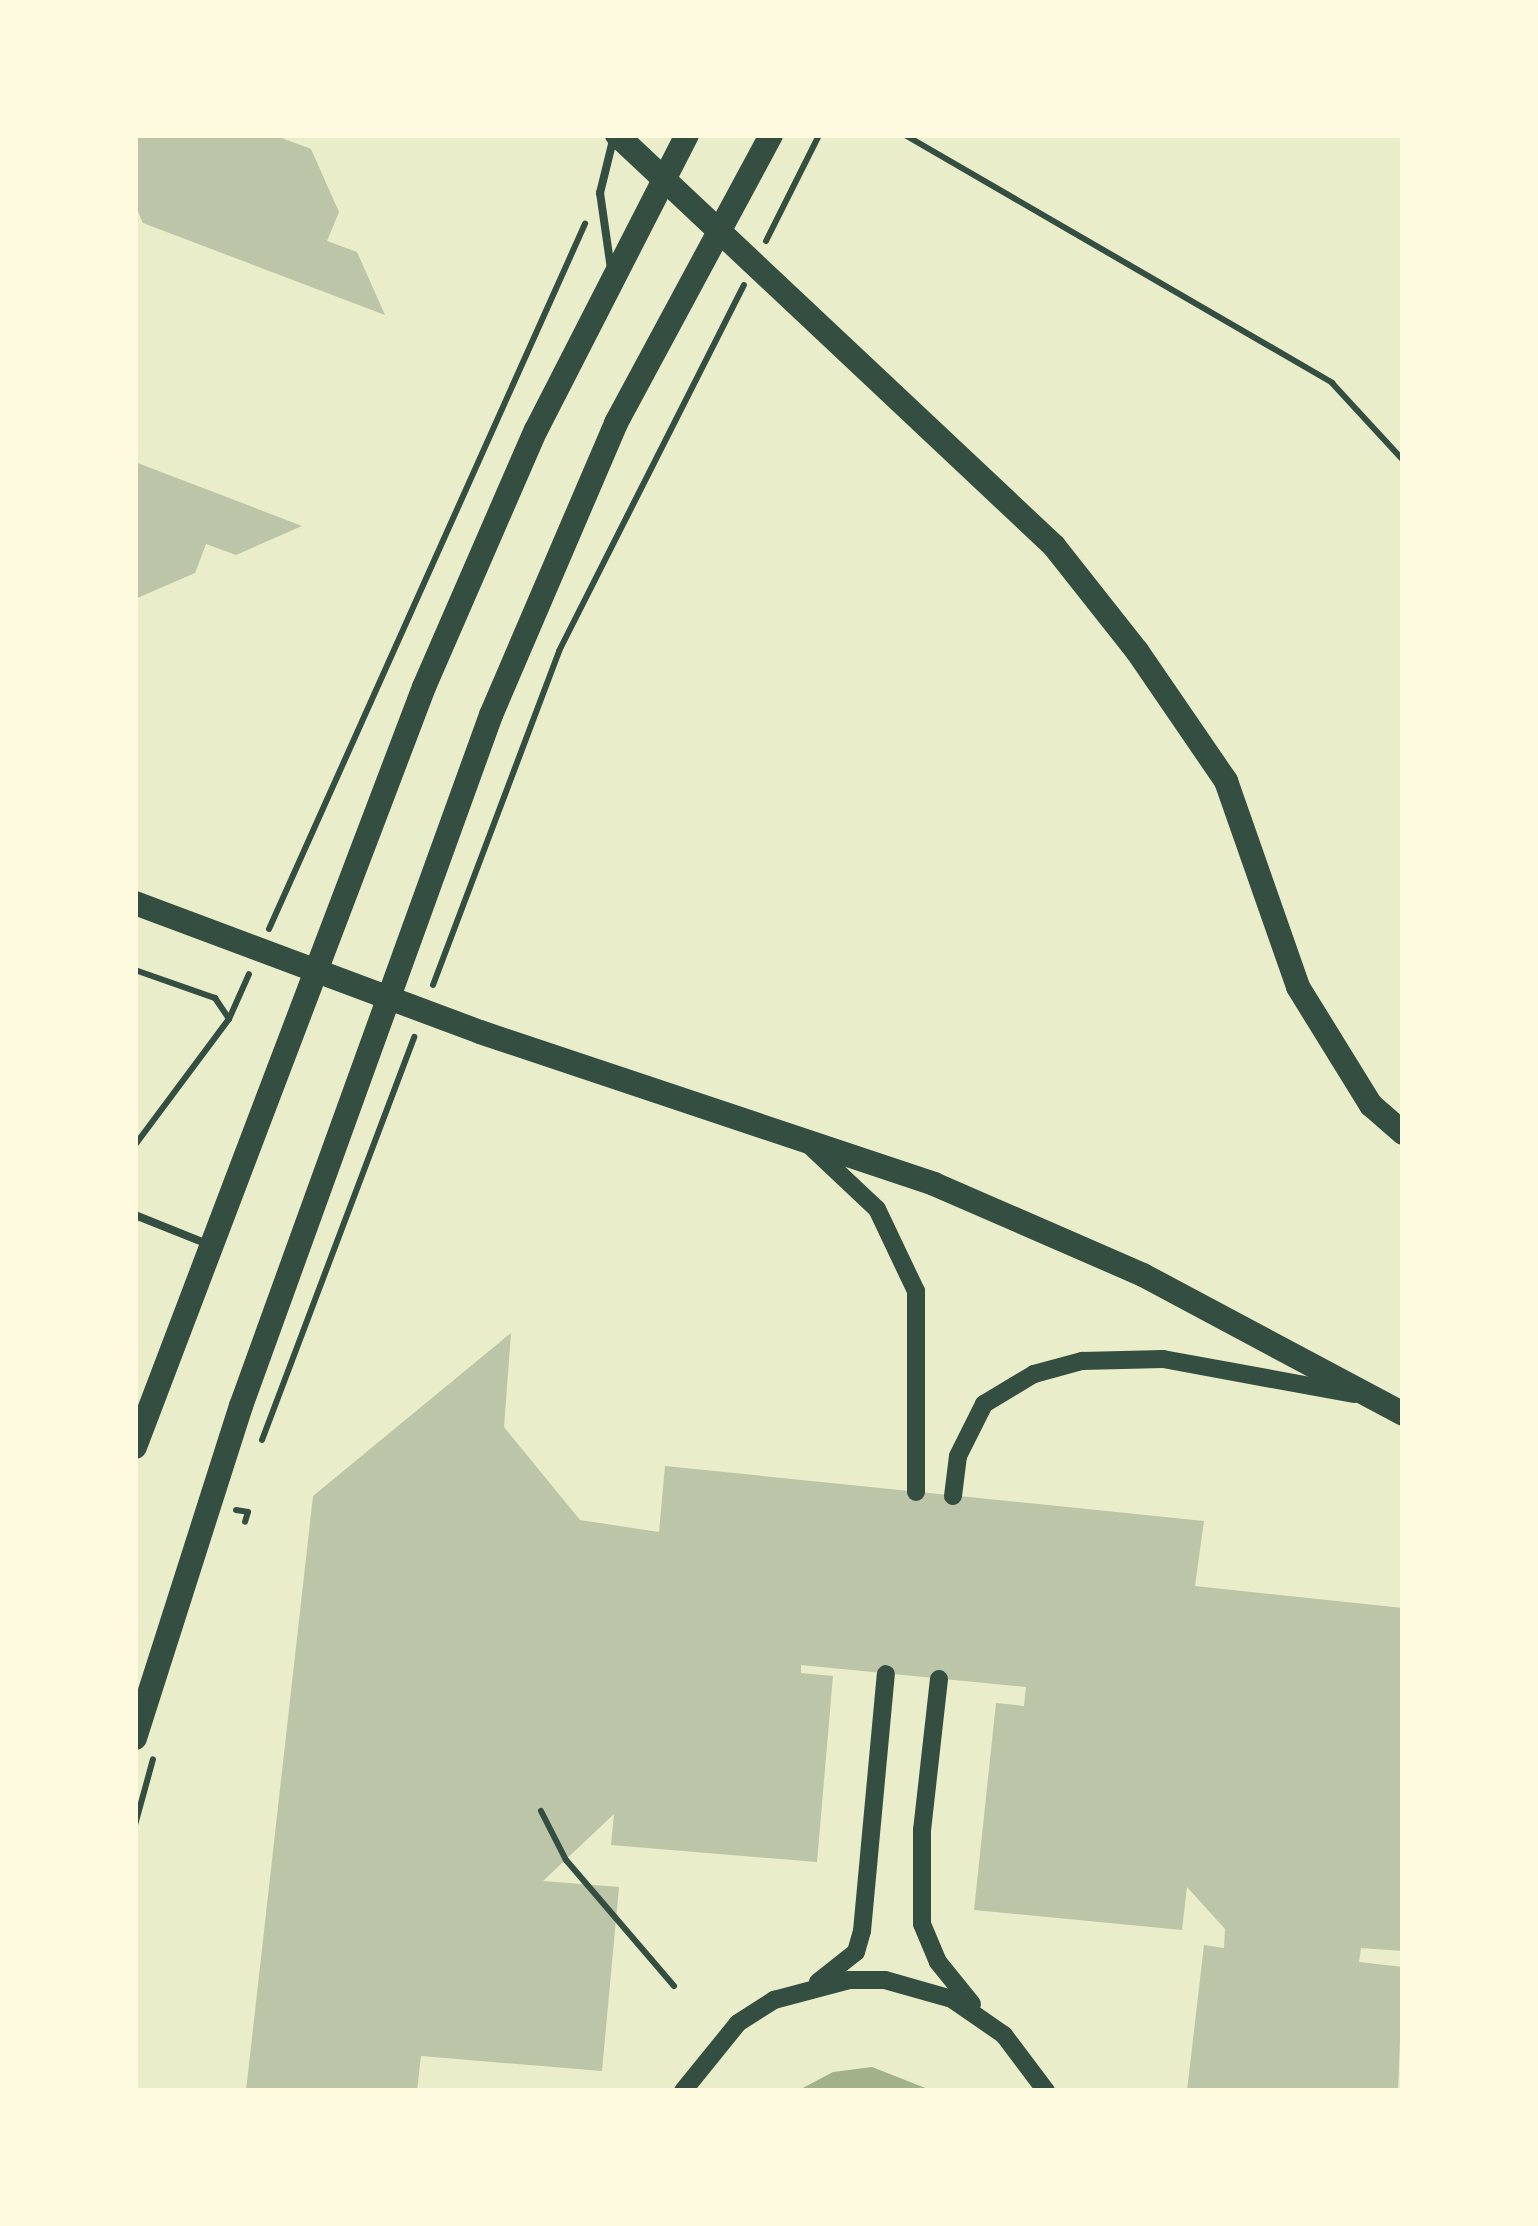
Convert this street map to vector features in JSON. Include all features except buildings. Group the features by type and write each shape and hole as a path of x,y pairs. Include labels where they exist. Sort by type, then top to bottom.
{"highway":[{"path":"616,135 1054,546 1205,739 1298,987 1371,1105 1403,1133"},
{"path":"135,1447 206,1244 424,687 612,274 687,135"},
{"path":"147,1737 241,1406 491,715 616,423 771,135"},
{"path":"135,903 480,1032 934,1184 1143,1275 1403,1414"}],"street":[{"path":"809,1145 877,1209 916,1291 916,1492"},
{"path":"953,1496 958,1456 984,1404 1034,1374 1082,1360 1163,1359 1367,1396"},
{"path":"682,2091 738,2023 814,1985 856,1952 862,1930 886,1674"},
{"path":"939,1678 922,1830 922,1924 938,1962 1046,2091"},
{"path":"814,1985 885,1980 952,1999 982,2017"}],"lane":[{"path":"612,274 600,193 616,135"},
{"path":"135,1215 206,1244"}],"path":[{"path":"757,259 819,135"},
{"path":"904,135 1332,383 1403,460"},
{"path":"266,937 600,193"},
{"path":"426,1004 559,651 746,279"},
{"path":"135,1145 229,1019 256,957"},
{"path":"135,970 215,998 229,1019"},
{"path":"260,1444 418,1026"},
{"path":"229,1529 244,1488"},
{"path":"236,1510 248,1512 245,1522"},
{"path":"135,1825 147,1737"},
{"path":"541,1811 566,1860 674,1986"}],"shaded area":[{"path":"872,2067 933,2091 797,2091 833,2072"}]}
